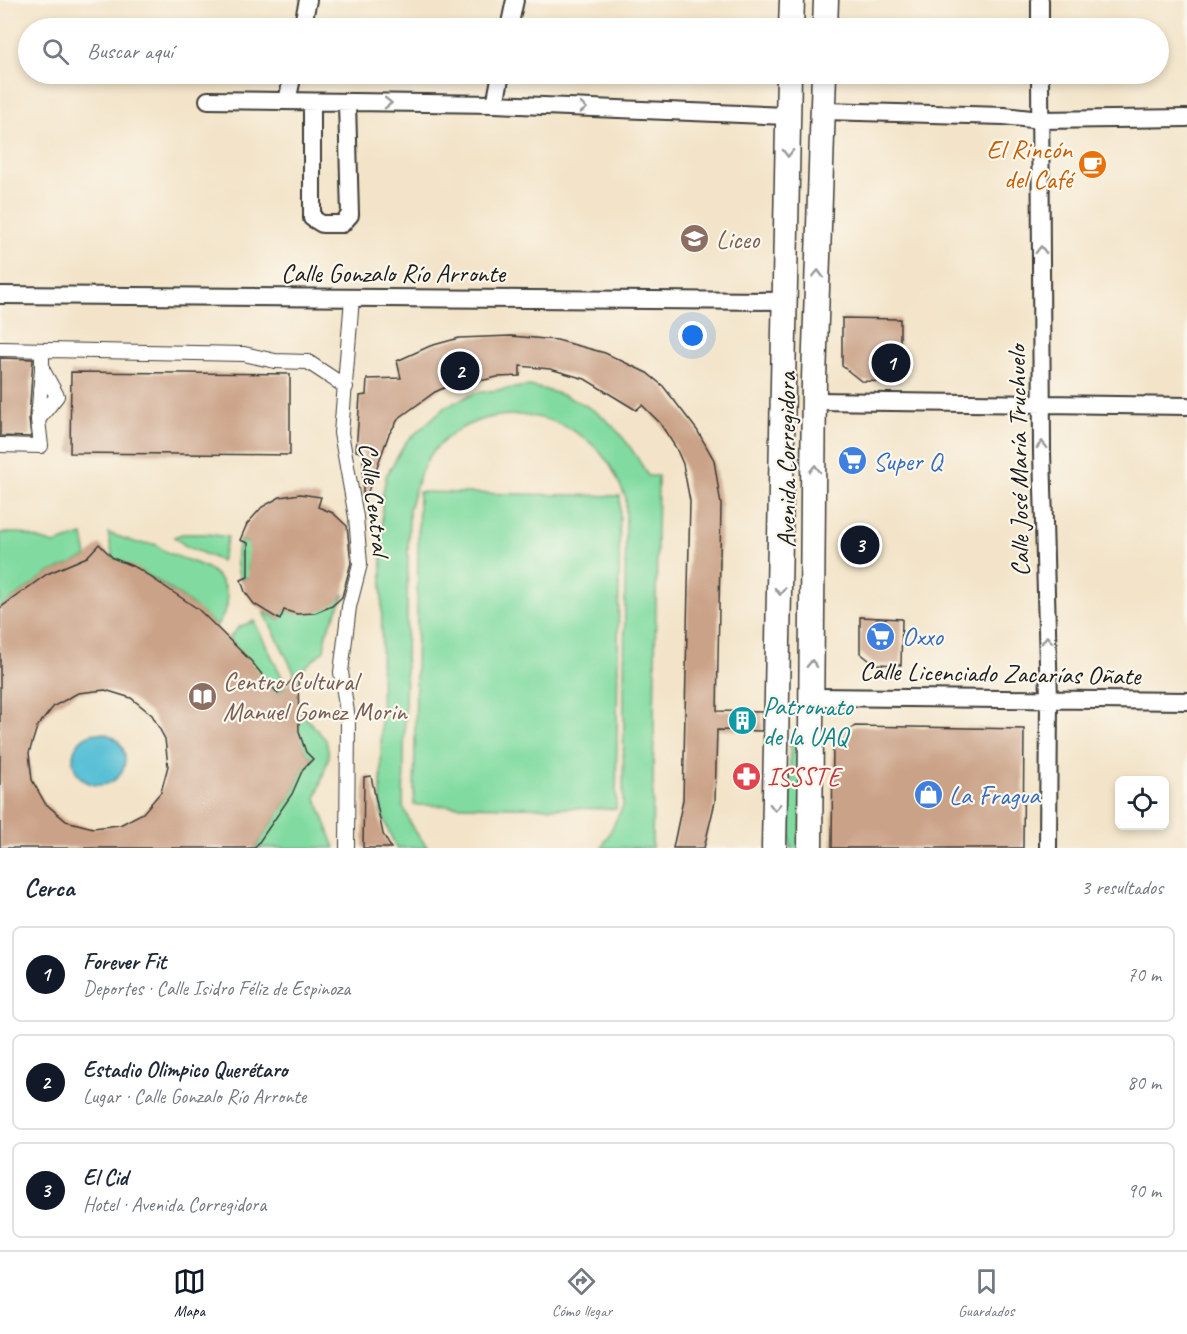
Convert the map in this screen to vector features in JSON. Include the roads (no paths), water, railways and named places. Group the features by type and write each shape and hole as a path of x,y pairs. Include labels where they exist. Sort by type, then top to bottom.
{"main road":[{"path":"791,18 792,0"},
{"path":"825,18 826,0"},
{"name":"Avenida Corregidora","path":"774,848 789,84"},
{"name":"Avenida Corregidora","path":"810,848 815,401 824,84"}],"street":[{"path":"304,18 308,0"},
{"path":"511,18 515,0"},
{"path":"1040,0 1040,18"},
{"path":"287,101 291,84"},
{"path":"495,104 499,84"},
{"name":"Calle José María Truchuelo","path":"1040,84 1041,404 1049,699 1048,848"},
{"path":"208,100 287,101 312,104 495,104 788,116"},
{"path":"312,104 312,218 322,224 342,224 350,215 347,103"},
{"path":"824,111 1004,116 1041,120 1187,118"},
{"name":"Calle Gonzalo Río Arronte","path":"0,295 786,301"},
{"name":"Calle Central","path":"347,848 348,719 340,672 349,607 360,564 356,517 341,433 352,298"},
{"path":"0,349 244,354 275,361 308,362 346,387"},
{"path":"0,445 40,446 38,420 42,350"},
{"path":"815,401 1187,406"},
{"name":"Calle Licenciado Zacarías Oñate","path":"813,697 1187,701"}],"water":[{"path":"99,733 109,735 117,741 123,749 125,759 123,769 117,777 109,783 99,785 89,783 81,777 75,769 73,759 75,749 81,741 89,735"}],"place":[{"name":"El Rincón del Café","path":"1093,164"},
{"name":"Liceo","path":"695,239"},
{"name":"Forever Fit","path":"891,363"},
{"name":"Estadio Olimpico Querétaro","path":"460,371"},
{"name":"Super Q","path":"852,461"},
{"name":"El Cid","path":"860,545"},
{"name":"Oxxo","path":"881,636"},
{"name":"Centro Cultural Manuel Gomez Morin","path":"202,696"},
{"name":"Patronato de la UAQ","path":"742,721"},
{"name":"ISSSTE","path":"746,776"},
{"name":"La Fragua","path":"928,795"}]}
